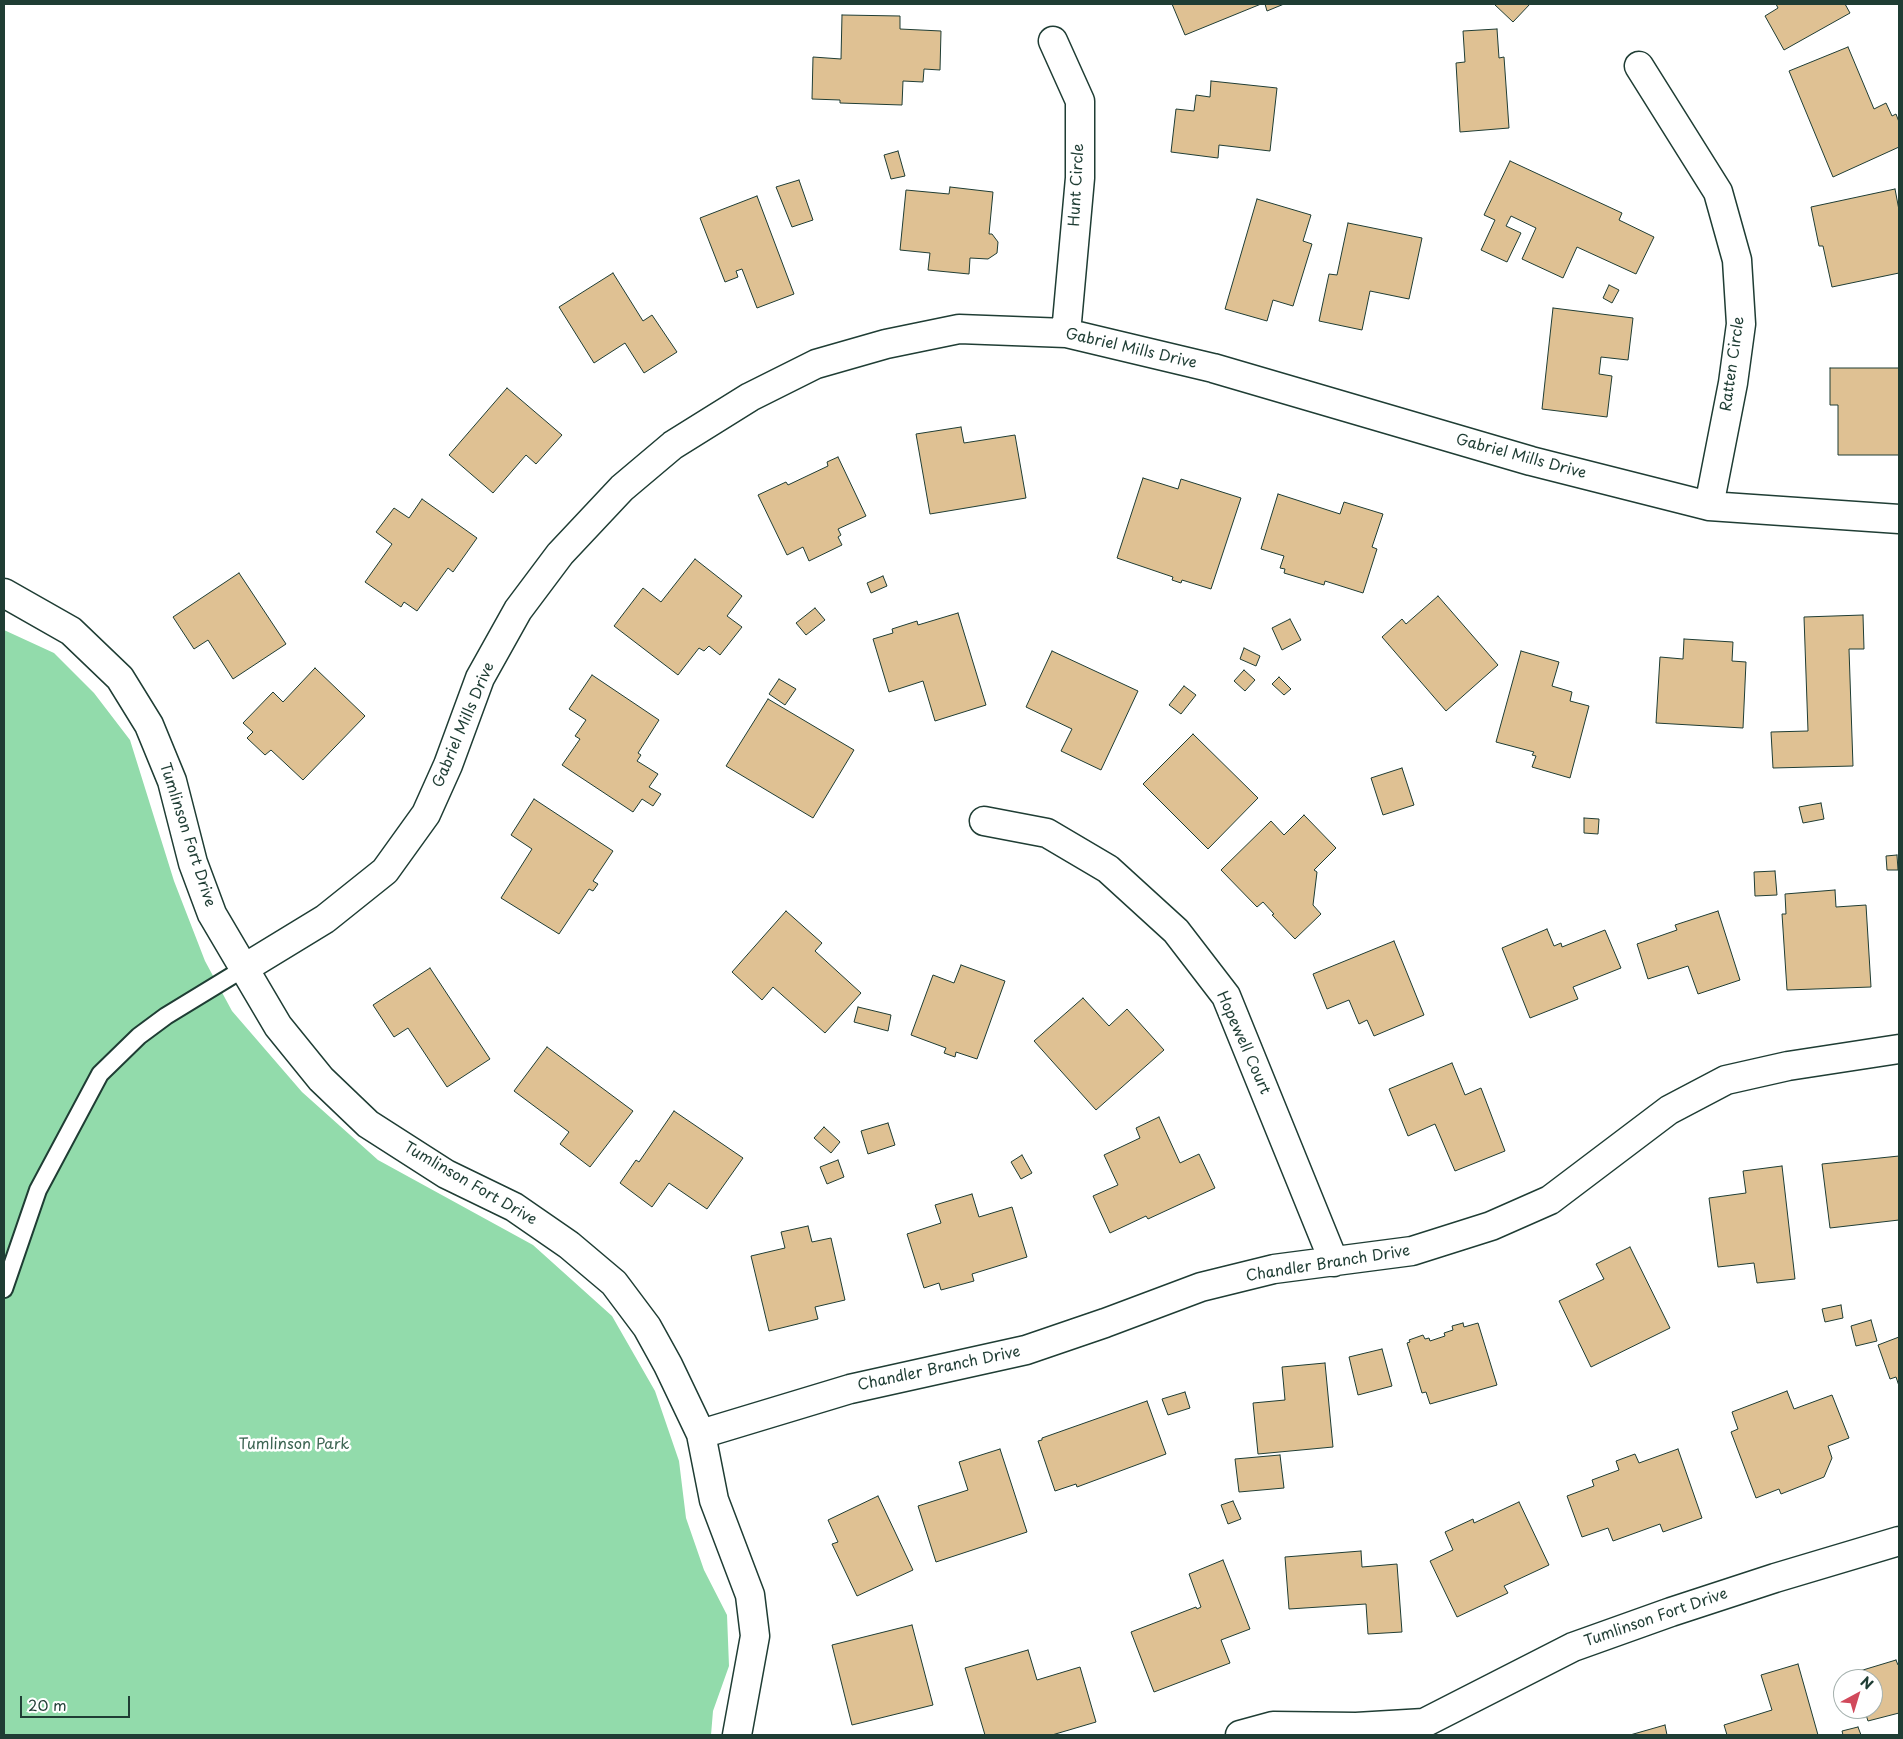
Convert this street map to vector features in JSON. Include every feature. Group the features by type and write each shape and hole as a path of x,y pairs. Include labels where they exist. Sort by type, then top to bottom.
{"street":[{"name":"Hunt Circle","path":"1053,41 1080,101 1080,178 1066,333"},
{"name":"Ratten Circle","path":"1639,66 1718,192 1737,260 1741,324 1733,383 1709,506"},
{"name":"Gabriel Mills Drive","path":"243,969 325,919 385,871 426,814 448,765 480,678 518,610 560,554 622,488 673,445 750,398 816,364 886,344 959,329 1066,333 1213,368 1531,461 1709,506 1899,519"},
{"name":"Tumlinson Fort Drive","path":"4,593 71,631 120,678 149,725 172,781 194,863 212,914 278,1026 314,1072 368,1124 446,1174 514,1208 569,1245 614,1283 647,1328 668,1365 701,1434 714,1500 750,1595 755,1636 737,1735"},
{"name":"Hopewell Court","path":"984,821 1047,833 1108,869 1176,931 1226,996 1334,1262"},
{"name":"Chandler Branch Drive","path":"701,1434 850,1389 1026,1350 1201,1288 1274,1269 1412,1252 1491,1226 1550,1200 1669,1110 1726,1080 1788,1066 1899,1049"},
{"name":"Tumlinson Fort Drive","path":"1240,1735 1272,1726 1420,1729 1573,1647 1775,1578 1899,1541"}],"lane":[{"path":"4,1289 38,1190 100,1074 139,1036 166,1016 243,969"}],"green space":[{"name":"Tumlinson Park","path":"4,630 54,653 94,693 130,740 174,881 205,961 232,1011 302,1092 378,1160 533,1245 612,1316 655,1391 679,1461 686,1518 704,1570 727,1615 729,1666 713,1711 711,1735 4,1735"}],"building":[{"path":"1172,4 1261,4 1185,35"},
{"path":"1265,4 1284,4 1267,11"},
{"path":"1494,4 1530,4 1513,22"},
{"path":"1776,4 1845,4 1850,13 1784,50 1765,16 1778,8"},
{"path":"842,15 900,16 900,29 941,31 940,70 924,69 923,82 903,81 902,105 840,103 840,100 812,99 813,57 841,59"},
{"path":"1497,29 1499,58 1504,57 1509,128 1460,132 1456,63 1465,62 1463,31"},
{"path":"1848,47 1874,109 1886,103 1892,116 1896,114 1899,122 1899,147 1833,177 1789,71"},
{"path":"1211,81 1277,88 1270,151 1219,145 1218,158 1171,152 1176,109 1194,111 1196,95 1210,97"},
{"path":"898,151 905,176 891,179 884,155"},
{"path":"1510,161 1622,213 1619,220 1654,237 1636,274 1577,247 1563,278 1522,259 1536,228 1511,216 1506,226 1521,233 1507,262 1481,250 1495,220 1484,215"},
{"path":"799,180 813,220 792,227 776,187"},
{"path":"950,187 993,192 989,234 992,234 998,242 997,253 988,259 970,258 969,274 928,270 930,253 900,250 906,190 949,194"},
{"path":"1895,189 1899,210 1899,273 1832,287 1823,246 1819,246 1811,207"},
{"path":"757,196 794,294 757,308 742,269 736,271 738,277 725,282 700,218"},
{"path":"1257,199 1311,215 1303,241 1312,244 1293,306 1273,300 1267,321 1225,309"},
{"path":"1348,223 1422,238 1409,299 1370,291 1362,330 1319,321 1329,274 1337,275"},
{"path":"613,273 643,321 652,315 677,352 644,373 625,343 594,363 559,307"},
{"path":"1609,285 1619,290 1612,303 1603,298"},
{"path":"1553,308 1633,318 1628,360 1601,357 1599,374 1612,376 1607,417 1542,409"},
{"path":"1830,368 1899,368 1899,455 1838,455 1838,405 1830,405"},
{"path":"507,388 562,435 536,464 526,455 493,493 449,455"},
{"path":"961,427 964,443 1015,435 1026,498 930,514 916,434"},
{"path":"838,457 866,516 838,529 841,535 838,537 842,545 809,561 803,547 787,555 758,495 786,482 788,485 828,466 827,462"},
{"path":"1143,478 1178,489 1181,479 1241,498 1211,589 1182,580 1181,583 1172,580 1173,577 1117,558"},
{"path":"1278,494 1340,514 1344,502 1383,514 1372,547 1377,549 1363,593 1325,581 1324,585 1284,573 1285,569 1280,568 1284,556 1261,549"},
{"path":"422,499 477,538 453,572 448,568 417,611 404,602 401,607 365,582 392,544 376,532 394,508 409,518"},
{"path":"695,559 742,596 727,616 742,627 720,655 709,646 704,651 699,648 678,675 614,626 643,588 661,602"},
{"path":"239,573 286,644 233,679 208,640 194,649 173,617"},
{"path":"883,576 887,586 871,593 867,583"},
{"path":"1438,596 1498,665 1446,711 1382,637 1402,619 1406,624"},
{"path":"815,608 825,620 806,635 796,623"},
{"path":"958,613 986,705 935,721 923,681 889,692 873,639 893,633 892,629 917,621 918,625"},
{"path":"1863,615 1864,649 1849,649 1853,766 1773,768 1771,732 1808,731 1804,617"},
{"path":"1290,619 1301,640 1282,650 1272,628"},
{"path":"1684,639 1733,642 1732,661 1746,662 1743,728 1656,723 1660,657 1683,659"},
{"path":"1244,648 1260,656 1256,666 1240,659"},
{"path":"1052,651 1138,691 1101,770 1061,751 1072,729 1026,707"},
{"path":"1521,651 1559,662 1552,686 1572,692 1570,701 1589,706 1570,778 1532,767 1536,756 1532,755 1534,752 1496,742"},
{"path":"315,668 365,716 303,780 271,750 265,755 247,738 253,732 243,723 273,692 283,702"},
{"path":"1244,670 1255,680 1245,691 1234,681"},
{"path":"592,675 659,720 638,753 641,755 637,761 658,774 649,787 661,794 653,806 642,799 633,812 562,765 580,739 575,736 586,720 569,709"},
{"path":"1279,677 1291,689 1284,695 1272,684"},
{"path":"779,679 796,689 785,705 769,694"},
{"path":"1184,686 1196,695 1181,714 1169,705"},
{"path":"768,699 854,750 813,818 726,766"},
{"path":"1193,734 1258,798 1208,849 1143,784"},
{"path":"1402,768 1414,805 1383,815 1371,778"},
{"path":"534,799 613,851 593,881 598,884 593,891 589,889 559,934 501,898 532,849 511,835"},
{"path":"1821,803 1824,819 1803,823 1799,807"},
{"path":"1304,815 1336,848 1314,870 1317,872 1313,905 1321,914 1295,939 1272,915 1274,914 1263,902 1257,907 1221,870 1271,821 1284,835"},
{"path":"1584,818 1599,819 1598,834 1584,833"},
{"path":"1897,855 1898,870 1887,870 1886,856"},
{"path":"1775,871 1777,895 1755,896 1754,872"},
{"path":"1835,890 1836,907 1866,905 1871,987 1787,990 1782,914 1786,914 1785,894"},
{"path":"786,911 822,943 815,951 861,993 825,1033 773,987 762,1000 732,972"},
{"path":"1718,911 1740,980 1698,994 1688,966 1648,979 1637,944 1677,930 1675,925"},
{"path":"1547,929 1554,946 1561,943 1562,947 1605,930 1621,968 1573,987 1578,999 1530,1018 1502,948"},
{"path":"1394,941 1424,1015 1374,1036 1367,1020 1359,1024 1349,1000 1327,1009 1313,974"},
{"path":"961,965 1005,981 977,1059 956,1052 955,1057 944,1053 946,1048 911,1035 933,975 954,983"},
{"path":"430,968 490,1059 447,1087 408,1028 394,1037 373,1005"},
{"path":"1083,998 1109,1026 1127,1009 1164,1050 1096,1110 1034,1041"},
{"path":"858,1007 891,1015 888,1031 854,1022"},
{"path":"547,1047 633,1111 590,1167 560,1144 569,1132 514,1091"},
{"path":"1452,1063 1465,1095 1481,1088 1505,1151 1455,1171 1435,1124 1408,1136 1389,1089"},
{"path":"674,1111 743,1158 707,1209 669,1183 652,1207 620,1183 636,1160 639,1162"},
{"path":"1159,1117 1180,1163 1199,1154 1215,1188 1148,1219 1146,1216 1110,1233 1093,1196 1118,1185 1104,1155 1140,1138 1136,1128"},
{"path":"888,1123 895,1145 868,1154 861,1131"},
{"path":"824,1127 840,1142 831,1153 814,1138"},
{"path":"1022,1155 1032,1173 1021,1179 1011,1162"},
{"path":"1899,1156 1899,1220 1830,1228 1822,1164"},
{"path":"838,1160 844,1177 827,1184 820,1167"},
{"path":"1782,1166 1795,1279 1757,1283 1754,1263 1718,1267 1709,1198 1746,1193 1743,1171"},
{"path":"972,1194 979,1217 1012,1207 1027,1257 972,1274 974,1281 941,1290 939,1283 924,1288 907,1234 941,1223 935,1205"},
{"path":"808,1226 812,1242 831,1238 845,1300 815,1307 818,1319 769,1331 751,1256 785,1248 781,1232"},
{"path":"1630,1247 1670,1328 1591,1367 1559,1301 1604,1279 1596,1264"},
{"path":"1841,1305 1843,1318 1825,1322 1822,1309"},
{"path":"1871,1320 1877,1341 1856,1346 1851,1326"},
{"path":"1463,1323 1464,1327 1478,1323 1497,1385 1430,1404 1426,1392 1422,1393 1407,1343 1410,1342 1409,1340 1423,1335 1425,1339 1429,1338 1430,1341 1445,1336 1444,1333 1453,1330 1452,1326"},
{"path":"1899,1337 1899,1386 1896,1377 1890,1379 1878,1345"},
{"path":"1382,1349 1392,1386 1358,1395 1349,1357"},
{"path":"1325,1363 1333,1447 1258,1454 1253,1403 1285,1400 1282,1367"},
{"path":"1787,1391 1794,1409 1832,1395 1849,1438 1828,1446 1832,1458 1824,1477 1781,1494 1779,1489 1756,1498 1731,1432 1738,1429 1732,1412"},
{"path":"1185,1392 1190,1408 1168,1415 1162,1399"},
{"path":"1147,1401 1166,1454 1077,1487 1076,1484 1055,1491 1038,1441"},
{"path":"1000,1449 1027,1532 936,1562 918,1506 968,1490 959,1462"},
{"path":"1678,1449 1702,1518 1663,1532 1660,1524 1613,1541 1608,1528 1582,1537 1567,1496 1594,1486 1592,1480 1619,1470 1616,1461 1635,1454 1639,1463"},
{"path":"1280,1455 1284,1488 1239,1492 1235,1459"},
{"path":"878,1496 913,1570 857,1596 832,1544 838,1542 828,1520"},
{"path":"1233,1501 1241,1519 1228,1524 1221,1505"},
{"path":"1519,1502 1549,1565 1504,1586 1508,1593 1457,1617 1430,1561 1453,1550 1445,1532 1473,1519 1474,1523"},
{"path":"1361,1551 1362,1567 1397,1564 1402,1632 1368,1634 1366,1604 1289,1609 1285,1557"},
{"path":"1223,1560 1250,1629 1221,1640 1230,1663 1154,1692 1131,1632 1196,1607 1197,1609 1201,1607 1189,1574"},
{"path":"912,1625 933,1705 852,1725 832,1645"},
{"path":"1028,1650 1037,1680 1080,1667 1096,1722 1052,1735 985,1735 965,1668"},
{"path":"1896,1660 1899,1665 1899,1713 1883,1717 1883,1669 1866,1669"},
{"path":"1798,1664 1818,1735 1727,1735 1724,1725 1772,1710 1761,1675"},
{"path":"1665,1725 1667,1735 1630,1735"},
{"path":"1858,1727 1861,1735 1843,1735 1842,1731"}]}
